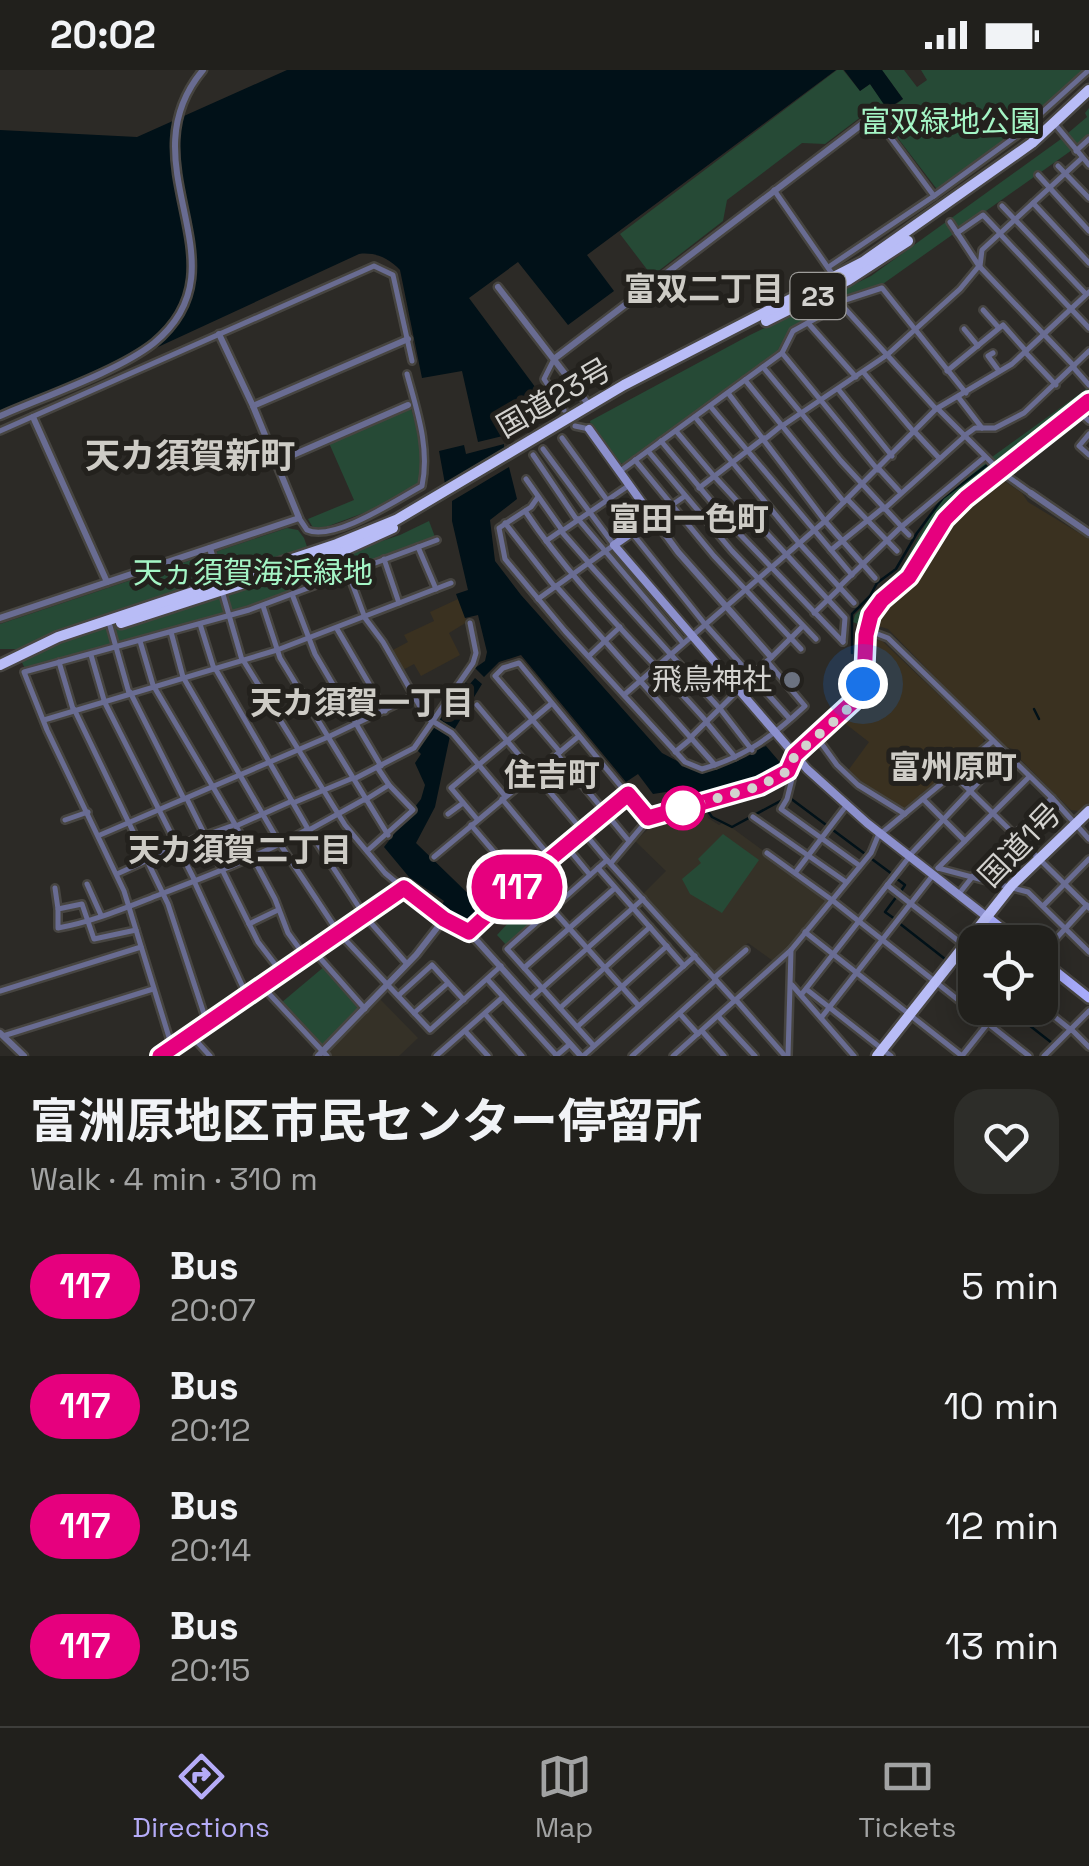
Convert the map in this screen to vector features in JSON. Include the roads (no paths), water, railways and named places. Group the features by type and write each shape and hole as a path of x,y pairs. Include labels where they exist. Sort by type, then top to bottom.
{"highway":[{"name":"国道23号","path":"1056,126 1089,90"},
{"name":"国道23号","path":"2,664 58,637 393,528 628,390 885,257 1089,98"},
{"name":"国道23号","path":"519,451 589,405 834,284"},
{"name":"国道23号","path":"339,548 438,499"},
{"name":"国道23号","path":"2,664 220,587"},
{"name":"国道1号","path":"979,925 1038,858 1089,811"},
{"name":"国道1号","path":"883,1054 958,951"}],"main road":[{"path":"160,1056 404,888 444,919 469,932 628,794 648,818 760,786 788,771 794,754 846,711 861,689 867,630 877,605 909,577 950,513 997,468 1089,401"},
{"path":"589,430 653,518 614,545 688,640 740,689 794,754 846,806 935,872 997,925"},
{"path":"1058,972 1089,998"}],"street":[{"path":"0,416 142,351 162,334 182,308 190,284 192,258 173,142 180,106 203,70"},
{"path":"830,266 1015,137 1089,70"},
{"path":"564,410 544,379 554,359 874,115 934,196"},
{"path":"1056,126 1089,165"},
{"path":"1076,151 1089,139"},
{"path":"538,497 499,528 505,558 538,598 675,752 694,766 702,769 752,750 777,734 804,706 653,518 886,354 960,289 979,266 982,250 1082,158"},
{"path":"1058,166 1089,198"},
{"path":"1038,175 1089,230"},
{"path":"773,190 830,266 840,303 886,354 997,468 1089,533"},
{"path":"1033,203 1089,263"},
{"path":"624,696 846,501 937,409 1026,352 1088,294 1002,206"},
{"path":"957,233 984,215 1089,328"},
{"path":"950,222 979,266 1089,385"},
{"path":"0,431 374,266 393,275 412,361"},
{"path":"498,287 589,405"},
{"path":"619,472 782,353 793,331 840,303 882,288 966,392"},
{"path":"983,310 999,328"},
{"path":"808,323 856,377"},
{"path":"947,371 1003,325 1056,385"},
{"path":"964,329 978,346"},
{"path":"219,334 299,518 307,530 317,534 380,512 422,486 425,446 408,374"},
{"path":"253,406 408,339"},
{"path":"830,550 868,522 975,428 995,428 1024,413 1089,351"},
{"path":"782,353 901,493"},
{"path":"988,355 999,371"},
{"path":"763,367 862,486 909,535"},
{"path":"863,372 940,459"},
{"path":"745,380 846,501 897,551"},
{"path":"838,389 892,456"},
{"path":"728,393 874,578"},
{"path":"958,397 982,428"},
{"path":"277,462 408,405"},
{"path":"710,406 852,575"},
{"path":"1077,410 1089,421"},
{"path":"34,417 107,582"},
{"path":"695,418 799,544 854,602"},
{"path":"576,426 589,430"},
{"path":"661,442 843,642 844,618 676,431"},
{"path":"1089,434 1078,446 1089,455"},
{"path":"562,438 631,533 790,720"},
{"path":"538,598 614,545 543,449"},
{"path":"648,451 816,639"},
{"path":"533,455 604,552 688,640"},
{"path":"675,752 901,526 986,458"},
{"path":"636,460 801,650"},
{"path":"526,479 588,563 721,710 752,750"},
{"path":"546,541 628,486"},
{"path":"525,511 573,574 735,758"},
{"path":"380,512 396,520"},
{"path":"0,618 299,518"},
{"path":"505,523 715,765"},
{"path":"172,1047 117,874 24,672 229,616 437,540"},
{"path":"418,547 436,589"},
{"path":"210,548 243,660 338,814 392,880 404,888"},
{"path":"339,548 365,618 426,717 450,732 479,764 551,858"},
{"path":"384,559 400,604"},
{"path":"44,720 308,640 451,583"},
{"path":"292,594 308,640 389,785 413,810 367,851"},
{"path":"262,605 276,650 388,835"},
{"path":"117,874 205,834 323,791 414,748 474,659 476,648 470,623"},
{"path":"200,624 215,668 292,802 364,915 408,964"},
{"path":"110,626 129,693 249,924 280,972"},
{"path":"588,656 620,627"},
{"path":"337,628 384,711"},
{"path":"867,630 888,638 1052,798 1089,840"},
{"path":"170,632 183,677 280,844 338,932 430,1030 501,966"},
{"path":"140,640 153,686 214,786 275,899 288,933 366,1009"},
{"path":"91,653 104,700 247,996"},
{"path":"60,662 74,709 164,893 207,1023"},
{"path":"628,794 519,663 503,668 495,676 629,841"},
{"path":"100,835 414,696"},
{"path":"551,704 451,788 520,884 569,928 639,1006"},
{"path":"477,705 609,861 787,1056"},
{"path":"434,856 578,736"},
{"path":"816,736 837,766 858,785 905,814"},
{"path":"678,1055 791,950 869,855 881,833 992,742"},
{"path":"803,992 910,856 1006,753"},
{"path":"788,771 792,779 788,799 781,808 860,866"},
{"path":"953,774 1088,905 1058,934"},
{"path":"821,1018 935,872 1030,776"},
{"path":"55,888 58,928 101,916 252,857 389,785"},
{"path":"958,895 972,876 1052,798"},
{"path":"923,799 965,841"},
{"path":"448,814 463,802"},
{"path":"795,872 846,806"},
{"path":"65,820 88,812"},
{"path":"753,817 846,882"},
{"path":"594,1046 507,949 609,861 648,818"},
{"path":"566,846 590,875"},
{"path":"767,853 958,1000"},
{"path":"1043,906 1089,859"},
{"path":"598,868 684,966"},
{"path":"935,872 972,876 1028,892 1089,952"},
{"path":"87,884 101,916"},
{"path":"887,885 958,941"},
{"path":"524,968 615,888"},
{"path":"530,999 642,898"},
{"path":"58,910 81,904 94,939 136,930"},
{"path":"249,924 278,910"},
{"path":"262,985 323,1054 408,964 444,919"},
{"path":"560,1008 650,928"},
{"path":"469,932 582,1056 694,956"},
{"path":"805,932 962,1056 986,1025"},
{"path":"577,1027 667,946"},
{"path":"0,991 141,947"},
{"path":"632,1056 746,950"},
{"path":"787,1056 791,950"},
{"path":"398,996 432,965 464,1000"},
{"path":"487,978 557,1056 570,1044"},
{"path":"414,1013 448,983"},
{"path":"790,983 829,1008 883,1054"},
{"path":"2,1036 154,989"},
{"path":"803,992 854,1056"},
{"path":"436,1056 503,997"},
{"path":"1044,1056 1089,1011"},
{"path":"680,1013 724,1056"},
{"path":"484,1014 522,1056"},
{"path":"718,1016 755,1056"},
{"path":"1058,1019 1089,1047"},
{"path":"990,1025 1029,1056"},
{"path":"466,1031 488,1056"},
{"path":"190,1034 210,1056"},
{"path":"2,1036 24,1056"},
{"path":"447,1048 454,1056"}],"waterway":[{"path":"852,653 852,614 877,583 896,569 943,498 987,465"},
{"path":"1034,709 1039,719"},
{"path":"790,798 892,874"},
{"path":"705,807 712,817 732,827 784,799"},
{"path":"896,878 905,885 901,891"},
{"path":"895,919 885,912 897,896"},
{"path":"899,923 945,959"},
{"path":"954,966 958,969"},
{"path":"1029,1025 1052,1043"}],"place":[{"name":"飛鳥神社","path":"792,680"}],"district":[{"name":"富双二丁目","path":"704,289"},
{"name":"天カ須賀新町","path":"190,456"},
{"name":"富田一色町","path":"689,519"},
{"name":"天カ須賀一丁目","path":"362,703"},
{"name":"富州原町","path":"953,767"},
{"name":"住吉町","path":"552,775"},
{"name":"天カ須賀二丁目","path":"240,850"}],"park label":[{"name":"富双緑地公園","path":"950,122"},
{"name":"天ヵ須賀海浜緑地","path":"253,573"}]}
